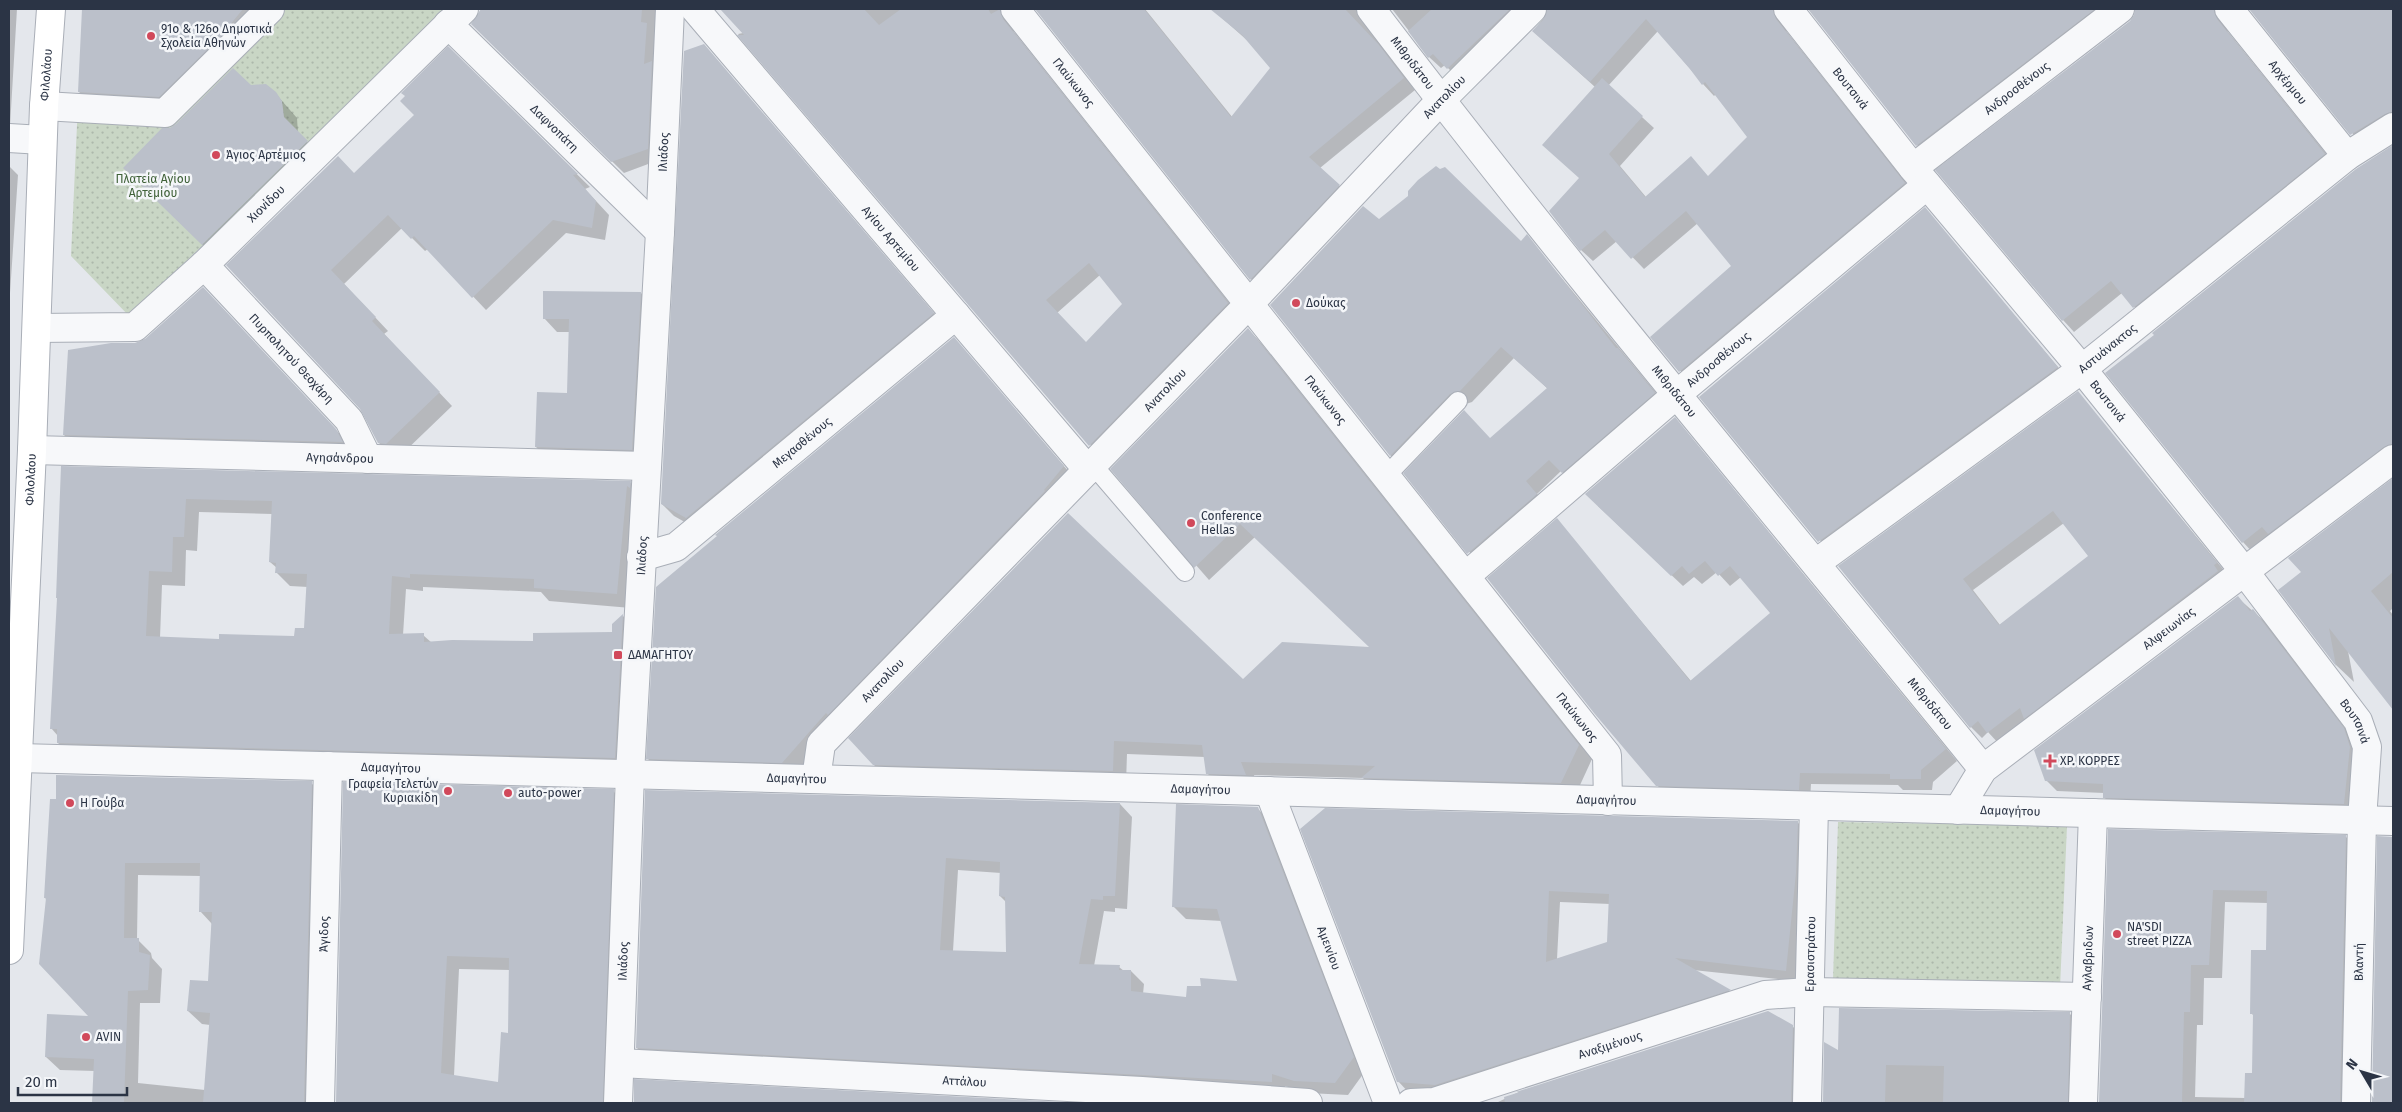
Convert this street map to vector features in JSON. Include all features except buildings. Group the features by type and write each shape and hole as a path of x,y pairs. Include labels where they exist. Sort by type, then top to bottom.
{"main road":[{"name":"Φιλολάου","path":"9,938 14,758 32,450 42,140 51,9"}],"street":[{"path":"44,106 165,113 270,9"},
{"name":"Ιλιάδος","path":"618,1103 630,774 660,232 670,9"},
{"name":"Αγίου Αρτεμίου","path":"695,9 956,314 1091,468"},
{"name":"Γλαύκωνος","path":"1015,9 1248,305 1467,575 1607,754 1608,800"},
{"name":"Μιθριδάτου","path":"1371,9 1676,395 1816,562 1983,769"},
{"name":"Ανατολίου","path":"816,779 821,744 1091,468 1441,100 1532,9"},
{"name":"Βουτσινά","path":"1788,9 1920,176 2082,369 2244,571 2358,721 2367,747 2362,820"},
{"name":"Ανδροσθένους","path":"1467,575 1676,395 1920,176 2120,9"},
{"name":"Αρχέρμου","path":"2229,9 2347,156"},
{"name":"Δαφνοπάτη","path":"456,16 660,232"},
{"name":"Χιονίδου","path":"37,328 135,327 204,265 456,16"},
{"name":"Αστυάνακτος","path":"1816,562 2082,369 2347,156 2393,127"},
{"path":"9,138 42,140"},
{"name":"Πυρπολητού Θεοχάρη","path":"204,265 349,420 368,458"},
{"name":"Μεγασθένους","path":"641,557 676,547 956,314"},
{"name":"Αγησάνδρου","path":"32,450 647,466"},
{"name":"Αλφειωνίας","path":"1958,810 1983,769 2393,459"},
{"name":"Δαμαγήτου","path":"14,758 2393,821"},
{"name":"Άγιδος","path":"320,1103 328,766"},
{"name":"Αμεινίου","path":"1269,791 1388,1103"},
{"name":"Ερασιστράτου","path":"1808,1103 1814,806"},
{"name":"Αγλαβριδων","path":"2083,1103 2093,813"},
{"name":"Βλαντή","path":"2356,1103 2362,820"},
{"name":"Αναξιμένους","path":"1411,1103 1434,1102 1765,996 1810,992 2087,997"},
{"name":"Αττάλου","path":"620,1063 966,1093 1308,1103"}],"lane":[{"path":"1386,476 1458,401"},
{"path":"1091,468 1186,572"}],"green space":[{"name":"Πλατεία Αγίου Αρτεμίου","path":"253,9 472,9 216,264 199,249 130,317 71,256 78,103 162,106"},
{"path":"1838,822 2067,826 2060,988 1833,980"}],"place":[{"name":"91ο & 126ο Δημοτικά Σχολεία Αθηνών","path":"151,36"},
{"name":"Άγιος Αρτέμιος","path":"216,155"},
{"name":"Δούκας","path":"1296,303"},
{"name":"Conference Hellas","path":"1191,523"},
{"name":"ΔΑΜΑΓHΤOY","path":"618,655"},
{"name":"ΧΡ. ΚΟΡΡΕΣ","path":"2050,761"},
{"name":"Γραφεία Τελετών Κυριακίδη","path":"448,791"},
{"name":"auto-power","path":"508,793"},
{"name":"Η Γούβα","path":"70,803"},
{"name":"NA'SDI street PIZZA","path":"2117,934"},
{"name":"AVIN","path":"86,1037"}]}
